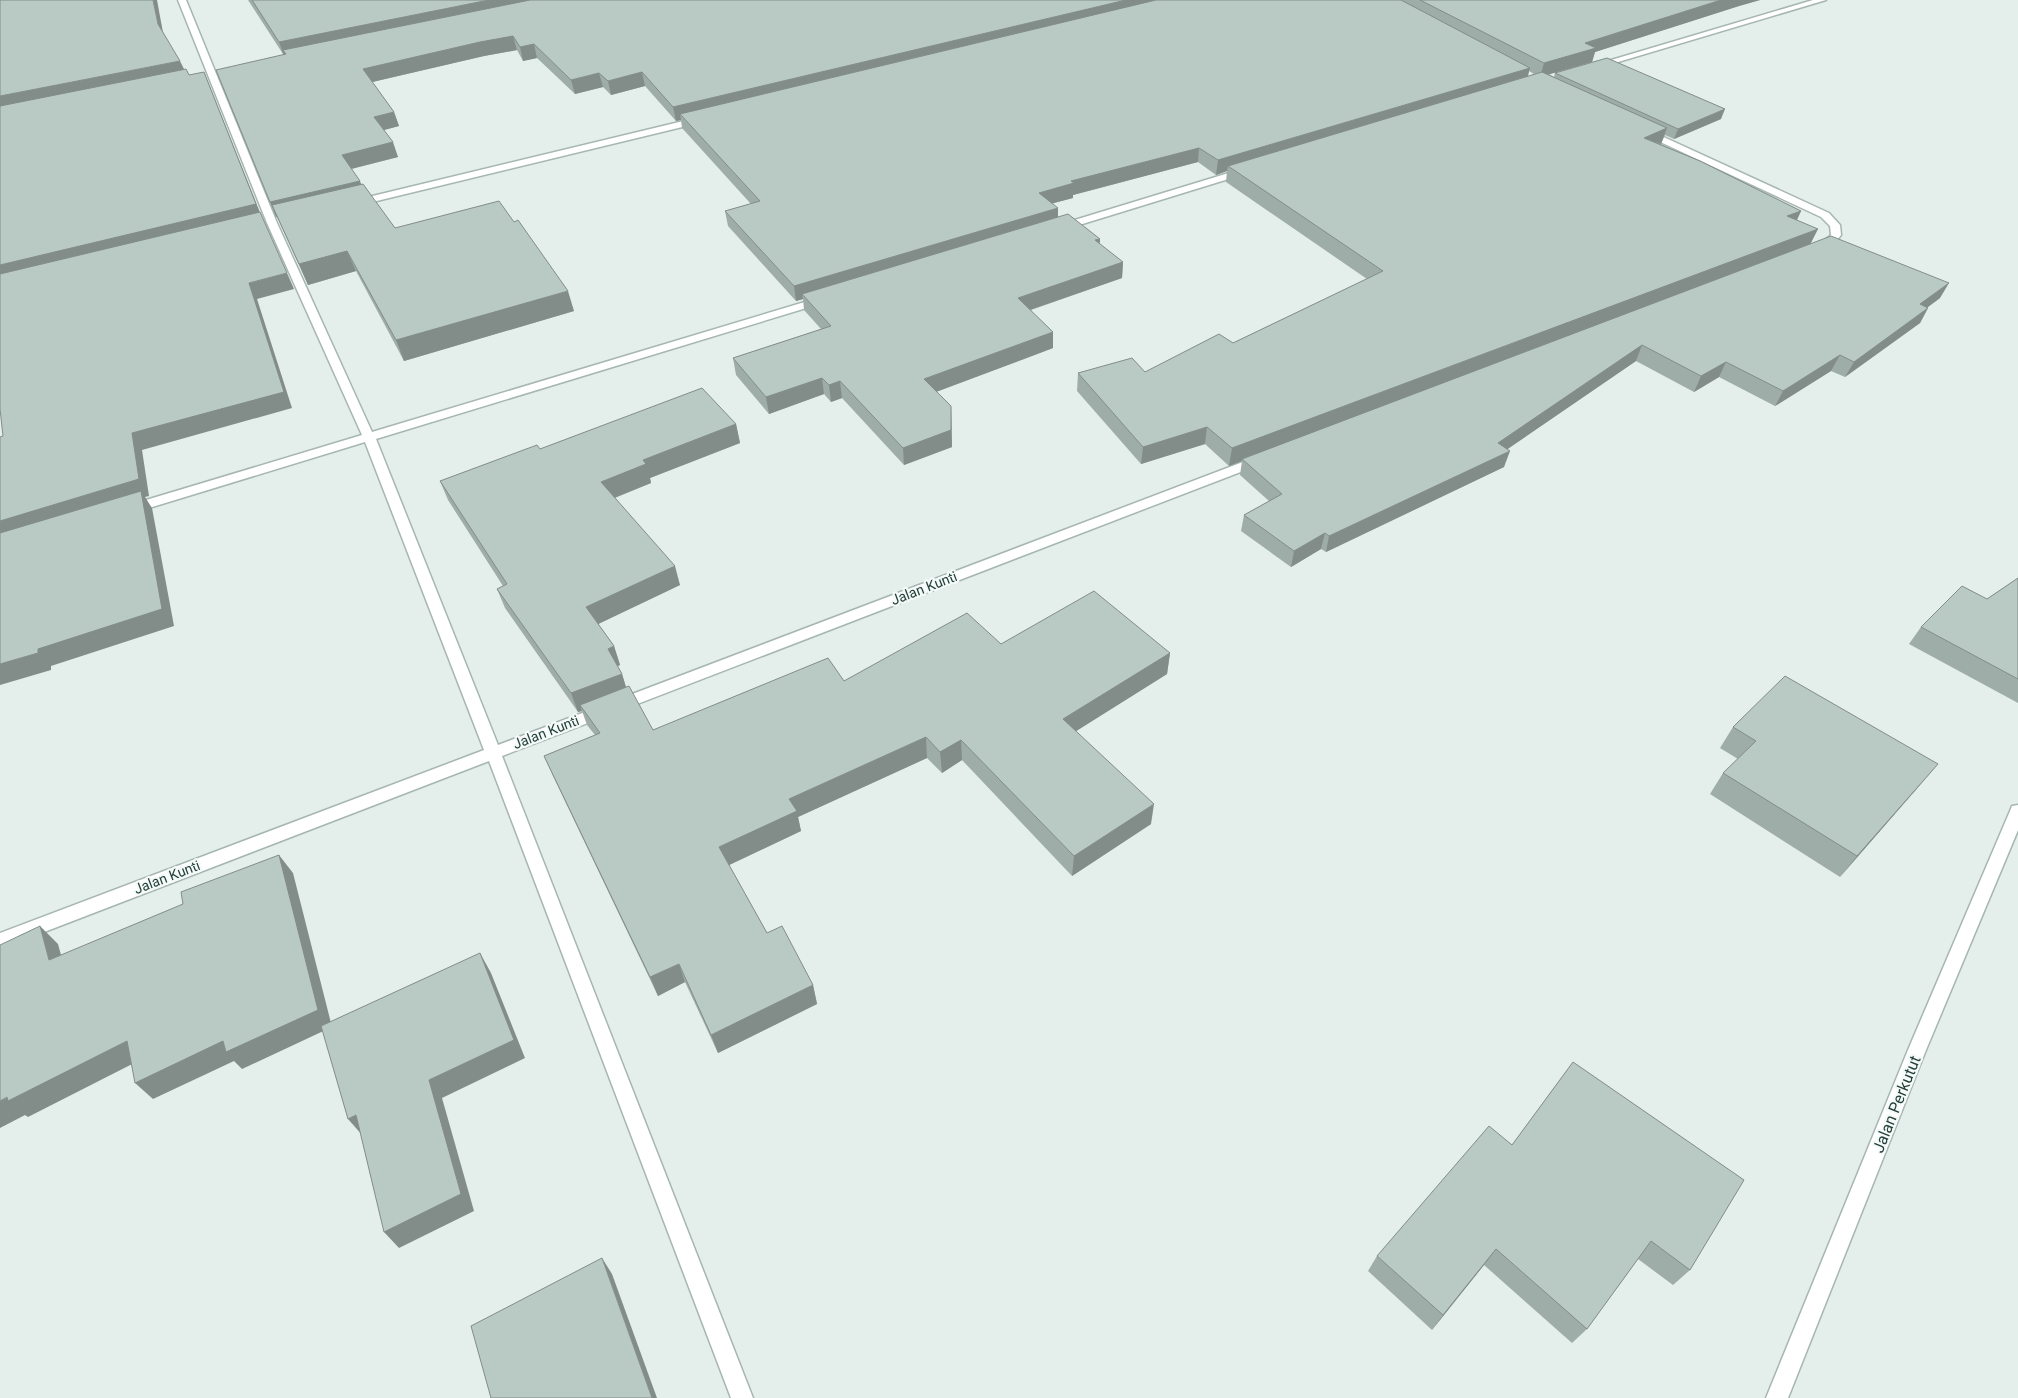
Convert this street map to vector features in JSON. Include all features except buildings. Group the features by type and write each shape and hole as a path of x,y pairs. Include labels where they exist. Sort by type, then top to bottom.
{"street":[{"path":"182,0 272,223 369,438 493,752 742,1398"},
{"path":"1586,68 1822,0"},
{"path":"349,205 706,119"},
{"path":"1638,128 1825,215 1835,225 1836,234 1828,244 1809,251"},
{"path":"1045,232 1254,169"},
{"path":"123,511 835,296"},
{"name":"Jalan Kunti","path":"0,941 1268,457"},
{"name":"Jalan Perkutut","path":"1777,1398 1913,1059 2018,811"}]}
